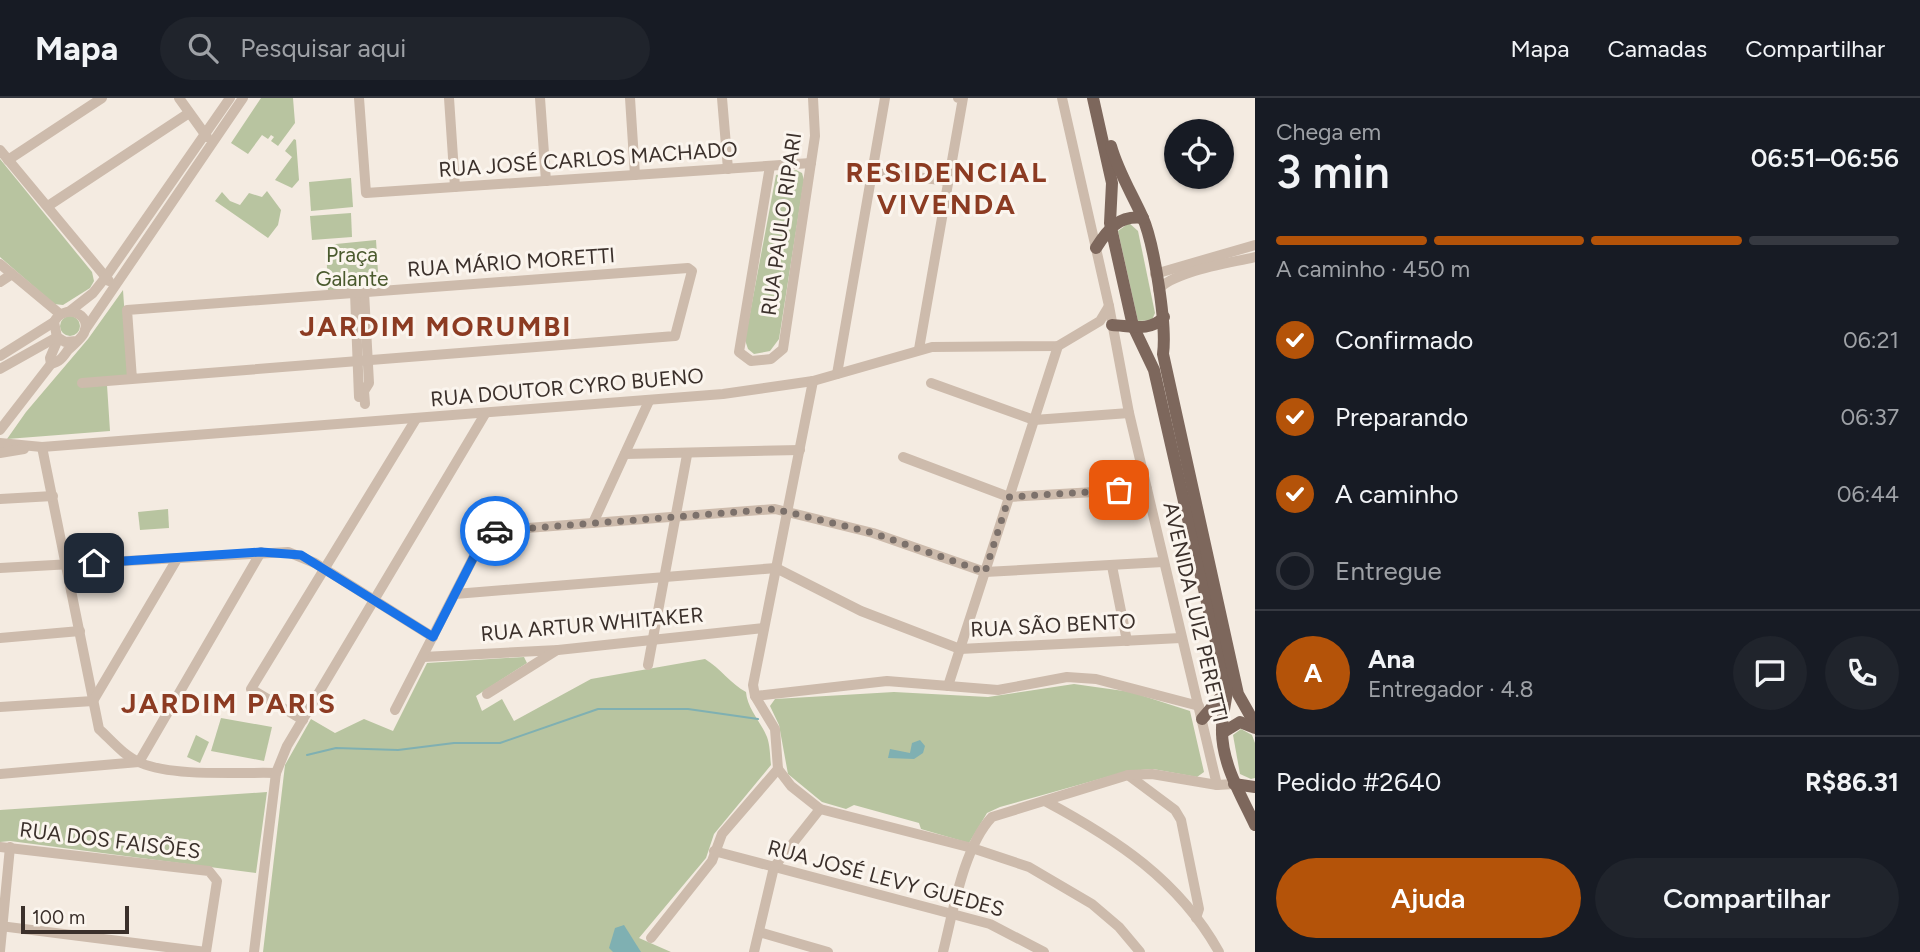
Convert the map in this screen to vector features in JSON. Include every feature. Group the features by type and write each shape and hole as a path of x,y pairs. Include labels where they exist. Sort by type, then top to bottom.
{"main road":[{"path":"1093,98 1112,183 1111,227 1133,326 1154,370 1227,690 1222,733 1234,784 1255,825"},
{"path":"1101,98 1112,149 1124,182 1143,218 1164,317 1163,354 1238,694 1255,726"},
{"path":"1096,248 1111,227 1129,217 1143,218"},
{"path":"1112,325 1148,328 1157,325 1164,317"},
{"path":"1200,712 1227,690"},
{"path":"1222,733 1240,722 1255,726"},
{"path":"1234,784 1255,787"}],"street":[{"path":"8,160 102,98"},
{"path":"178,98 209,138"},
{"path":"0,430 50,366 57,363 85,330 209,138 230,98"},
{"path":"0,356 93,293 209,138 243,98"},
{"name":"RUA JOSÉ CARLOS MACHADO","path":"359,98 366,193 811,163"},
{"path":"449,98 456,187"},
{"path":"540,98 546,181"},
{"path":"630,98 635,175"},
{"path":"722,98 728,169"},
{"name":"RUA PAULO RIPARI","path":"770,166 739,352 751,361 771,359 780,354 815,136 813,98"},
{"path":"837,374 885,98"},
{"path":"919,349 961,98"},
{"name":"AVENIDA LUIZ PERETTI","path":"1062,98 1109,306 1129,413 1217,785"},
{"path":"48,206 189,113"},
{"path":"0,150 115,286"},
{"path":"873,172 949,181"},
{"path":"1155,274 1255,245"},
{"path":"1236,250 1238,261"},
{"path":"1158,290 1164,281 1255,257"},
{"path":"0,264 61,315 81,316 85,330"},
{"name":"RUA MÁRIO MORETTI","path":"132,379 127,310 688,268 692,271 675,336 363,361"},
{"path":"0,282 12,274"},
{"path":"360,292 361,319 363,361 365,404 364,391 369,383 363,361"},
{"name":"RUA DOUTOR CYRO BUENO","path":"0,453 39,447 649,401 813,381 919,349 957,345 1058,346 1093,327 1106,316 1109,306"},
{"path":"50,366 61,315"},
{"name":"RUA DOUTOR CYRO BUENO","path":"1093,327 1112,325"},
{"path":"58,338 65,342 76,341"},
{"path":"0,369 31,349 58,338"},
{"path":"948,686 1058,346"},
{"path":"31,349 41,355 50,366"},
{"path":"82,383 363,361"},
{"path":"813,381 753,685 755,696 775,729 778,769 791,786 820,809 972,848 1029,867 1062,884 1119,927 1140,952"},
{"path":"931,383 1034,420 1129,413"},
{"path":"593,523 649,401"},
{"path":"254,952 276,773 303,720 485,414"},
{"path":"303,720 251,689 416,419"},
{"name":"RUA DOUTOR CYRO BUENO","path":"0,443 39,447"},
{"path":"39,447 53,496 99,729 139,762"},
{"path":"625,454 687,455 800,450"},
{"path":"648,665 687,455"},
{"path":"903,457 1009,497 1147,489"},
{"path":"0,499 53,496"},
{"path":"395,710 487,531 788,510 873,533 985,572 1163,562"},
{"path":"0,568 261,552 301,555 433,637"},
{"path":"139,762 261,552"},
{"path":"93,701 177,559"},
{"path":"1112,566 1127,640"},
{"path":"455,594 776,568"},
{"name":"RUA SÃO BENTO","path":"776,568 861,611 960,649 1181,638"},
{"name":"RUA ARTUR WHITAKER","path":"423,657 558,650 764,628"},
{"path":"0,638 80,631"},
{"path":"487,694 558,650"},
{"path":"755,696 887,681 998,690 1067,677 1097,679 1200,712"},
{"path":"0,707 93,701"},
{"path":"0,774 139,762 200,772 276,773"},
{"path":"650,938 712,861 722,834 778,769"},
{"path":"943,952 972,848 982,827 992,817 1128,775 1152,774 1217,785 1234,784"},
{"path":"1128,775 1175,810 1181,820 1199,909 1196,918"},
{"path":"1045,801 1130,851 1167,883 1219,952"},
{"path":"754,952 774,867 820,809"},
{"path":"0,951 5,847"},
{"name":"RUA DOS FAISÕES","path":"5,847 209,871 217,881 206,952"},
{"name":"RUA JOSÉ LEVY GUEDES","path":"714,851 990,923 1044,952"},
{"path":"2,926 206,952"},
{"path":"759,932 828,952"}],"green space":[{"path":"261,98 293,98 295,123 278,146 271,141 274,137 271,135 268,139 262,135 248,154 231,143"},
{"path":"294,139 299,180 292,188 275,180 292,157 285,151"},
{"path":"0,159 92,272 94,281 90,288 63,305 54,304 0,257"},
{"path":"796,170 802,173 804,180 779,339 770,351 754,354 748,349 745,340 776,175"},
{"path":"351,178 353,207 311,211 309,182"},
{"path":"267,191 281,210 278,225 268,238 215,201 222,192 230,201 240,205 249,193 262,197"},
{"path":"351,213 352,237 312,240 310,216"},
{"path":"1129,223 1138,231 1155,313 1152,320 1138,321 1118,231"},
{"name":"Praça Galante","path":"376,240 379,288 328,291 326,245"},
{"path":"123,290 129,376 107,385 110,431 7,439 26,412 88,339"},
{"path":"66,316 74,316 80,326 74,336 66,336 60,330 60,322"},
{"path":"168,509 169,528 140,530 138,512"},
{"path":"524,657 527,663 476,696 482,711 502,699 514,721 591,679 705,659 746,692 749,704 767,737 771,765 714,834 706,858 639,938 671,952 263,952 285,765 311,719 335,733 364,719 393,731 427,663"},
{"path":"1074,684 1131,692 1190,711 1204,772 1197,777 1153,769 1128,771 1000,807 987,813 969,843 921,829 919,823 854,805 846,809 822,802 788,774 779,725 770,706 775,699 894,692 988,697"},
{"path":"221,718 272,727 264,761 211,751"},
{"path":"1241,729 1252,735 1255,743 1255,778 1251,779 1240,774 1233,735"},
{"path":"196,735 209,742 200,763 187,757"},
{"path":"267,792 256,873 10,841 0,842 0,810"}],"water":[{"path":"920,740 925,746 923,753 914,759 888,758 890,749 910,753 912,743"},
{"path":"624,925 641,952 613,952 609,948 615,928"}],"waterway":[{"path":"307,755 336,748 398,750 454,743 500,743 598,709 688,709 758,719"}],"way so far":[{"path":"495,531 788,510 873,533 985,572 1009,497 1119,490"}],"district":[{"name":"RESIDENCIAL VIVENDA","path":"947,188"},
{"name":"JARDIM MORUMBI","path":"436,326"},
{"name":"JARDIM PARIS","path":"229,703"}],"route":[{"path":"94,563 288,552 301,555 433,637 487,531 495,531"}]}
